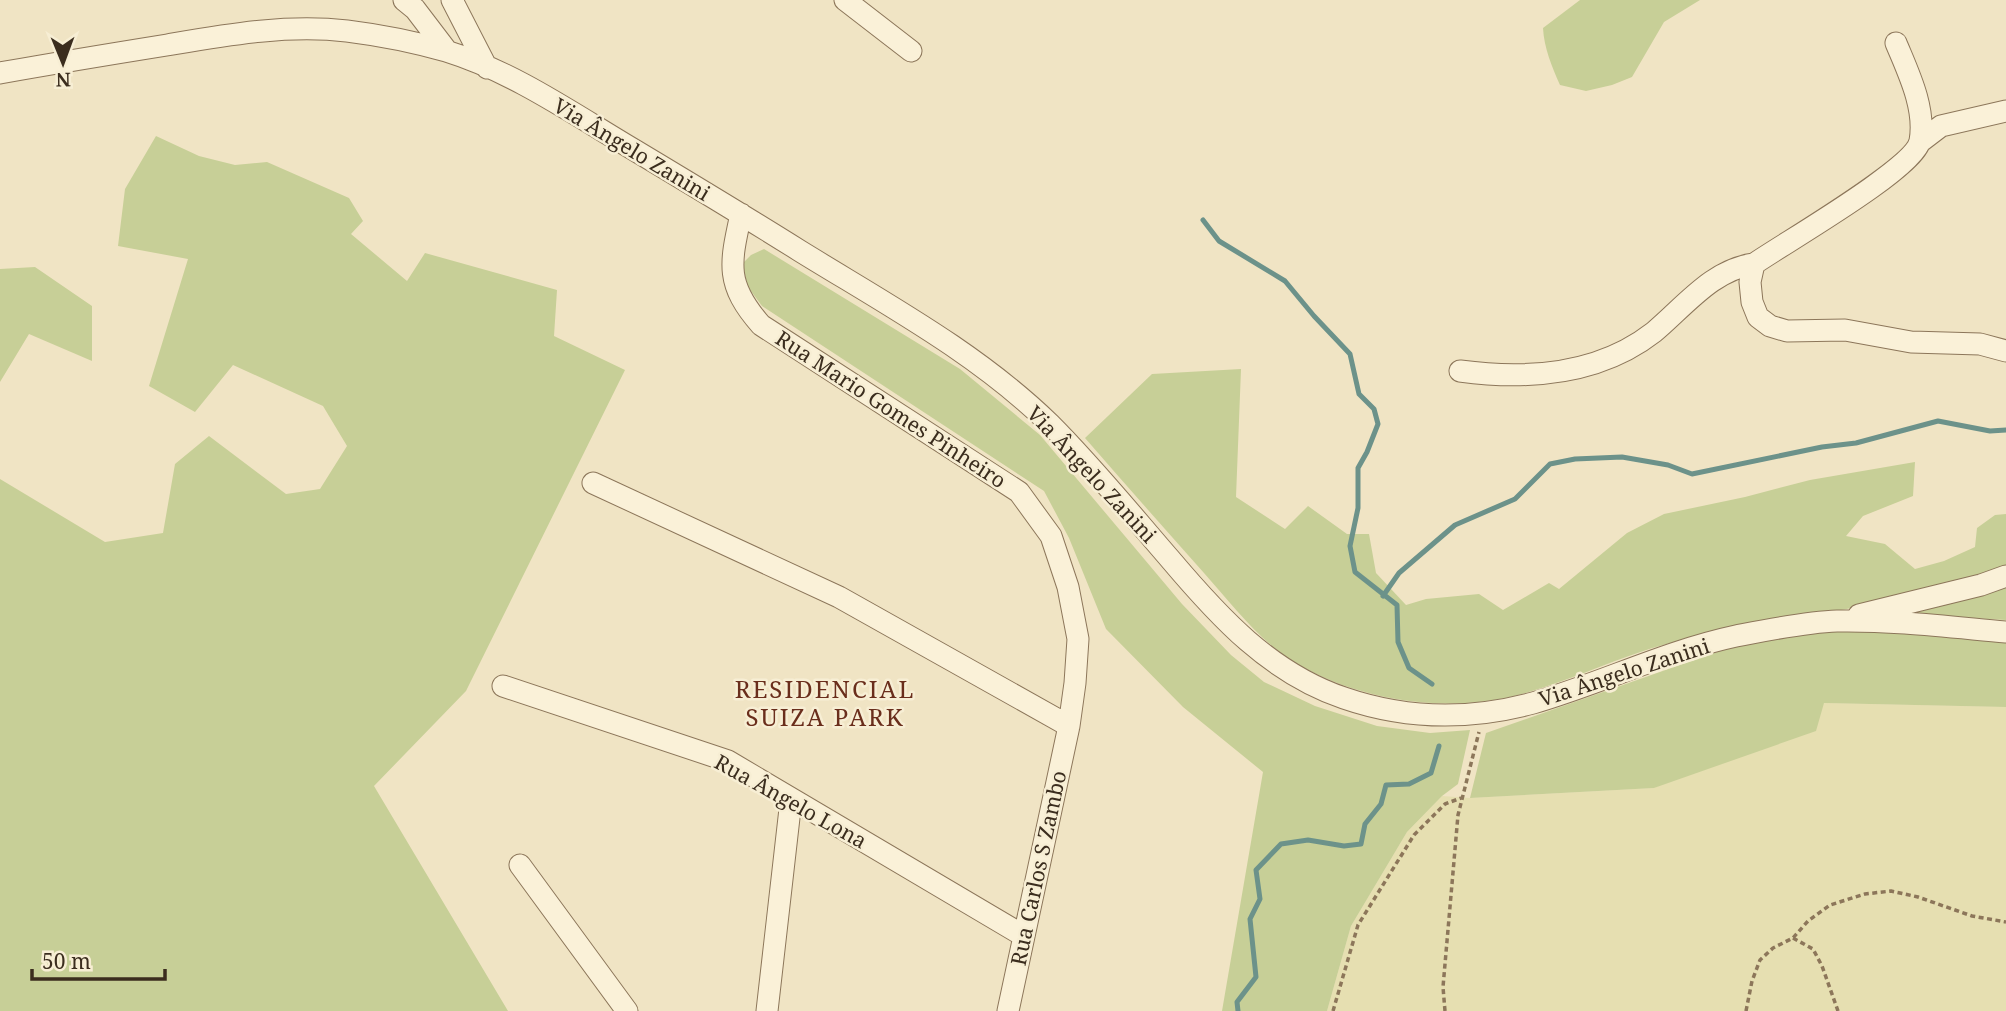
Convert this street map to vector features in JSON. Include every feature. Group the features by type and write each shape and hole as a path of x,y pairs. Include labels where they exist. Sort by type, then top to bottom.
{"street":[{"path":"404,0 415,9 447,51"},
{"path":"452,0 487,68"},
{"path":"845,0 911,51"},
{"name":"Via Ângelo Zanini","path":"0,73 248,31 308,29 345,31 447,51 487,68 536,91 918,323 1017,394 1085,461 1222,618 1254,648 1295,677 1337,696 1383,710 1430,716 1484,713 1532,703 1668,654 1737,636 1833,621 1928,624 2006,632"},
{"path":"1896,43 1913,84 1920,119 1920,142"},
{"path":"1460,371 1488,374 1575,370 1618,355 1654,331 1717,279 1742,266 1754,264 1876,185 1913,155 1920,142 1941,126 2006,111"},
{"name":"Rua Mario Gomes Pinheiro","path":"741,214 732,257 735,286 743,305 761,325 1019,492 1051,536 1068,587 1078,639 1069,726"},
{"path":"1754,264 1750,282 1752,302 1758,317 1770,326 1787,331 1845,330 1911,342 1980,344 2006,351"},
{"path":"593,483 839,597 1069,726"},
{"path":"1833,621 1981,585 2006,576"},
{"name":"Rua Ângelo Lona","path":"503,686 728,761 1024,936"},
{"name":"Rua Carlos S Zambo","path":"1008,1011 1069,726"},
{"path":"767,1011 791,800"},
{"path":"520,865 627,1011"}],"path":[{"path":"1445,1011 1443,987 1458,815 1484,713"},
{"path":"1333,1011 1358,925 1414,835 1445,804 1462,797"},
{"path":"1746,1011 1752,981 1760,960 1773,948 1793,938 1808,921 1830,905 1865,894 1891,891 1918,897 1972,916 2006,922"},
{"path":"1793,938 1813,949 1838,1011"}],"shaded area":[{"path":"1824,703 2006,707 2006,1011 1327,1011 1351,926 1407,832 1442,796 1470,798 1654,788"}],"green space":[{"path":"1580,0 1700,0 1664,22 1632,77 1586,91 1560,85 1551,64 1543,28"},
{"path":"156,136 199,156 235,165 267,162 349,198 363,221 351,234 407,281 425,253 557,290 554,336 625,370 466,691 374,786 508,1011 0,1011 0,479 105,542 163,533 175,464 209,436 286,494 320,489 347,446 323,406 233,365 195,412 149,386 188,259 118,246 125,189"},
{"path":"764,249 960,369 1040,435 1182,604 1231,655 1264,682 1315,706 1377,726 1430,733 1470,730 1458,784 1442,796 1407,832 1351,926 1327,1011 1222,1011 1263,772 1183,707 1106,629 1069,538 1044,491 762,306 748,287 742,264 751,255"},
{"path":"35,267 92,306 92,361 29,334 0,382 0,269"},
{"path":"1241,369 1236,497 1285,529 1308,506 1347,534 1369,534 1376,573 1406,605 1426,599 1479,594 1503,610 1549,583 1559,589 1627,533 1664,514 1810,480 1915,462 1913,496 1863,516 1846,536 1885,544 1915,569 1944,561 1975,547 1977,528 1995,515 2006,514 2006,569 1886,601 1670,643 1514,696 1486,701 1426,703 1366,692 1310,671 1263,638 1085,438 1152,374"},
{"path":"2006,585 2006,620 1895,614"},
{"path":"1833,630 1928,632 2006,640 2006,707 1824,703 1816,731 1654,788 1470,798 1486,733 1731,647"}],"waterway":[{"path":"1203,220 1219,241 1285,281 1350,354 1359,394 1374,409 1378,424 1358,468 1358,508 1350,546 1355,572 1397,605 1398,642 1409,668 1432,684"},
{"path":"1383,596 1399,573 1455,525 1515,499 1550,464 1575,459 1622,457 1668,465 1692,474 1822,447 1856,443 1938,421 1990,431 2006,430"},
{"path":"1238,1011 1237,1002 1256,977 1250,919 1260,899 1256,870 1281,844 1308,840 1344,846 1361,844 1365,824 1381,804 1386,785 1409,784 1431,773 1439,746"}],"district":[{"name":"RESIDENCIAL SUIZA PARK","path":"825,702"}]}
